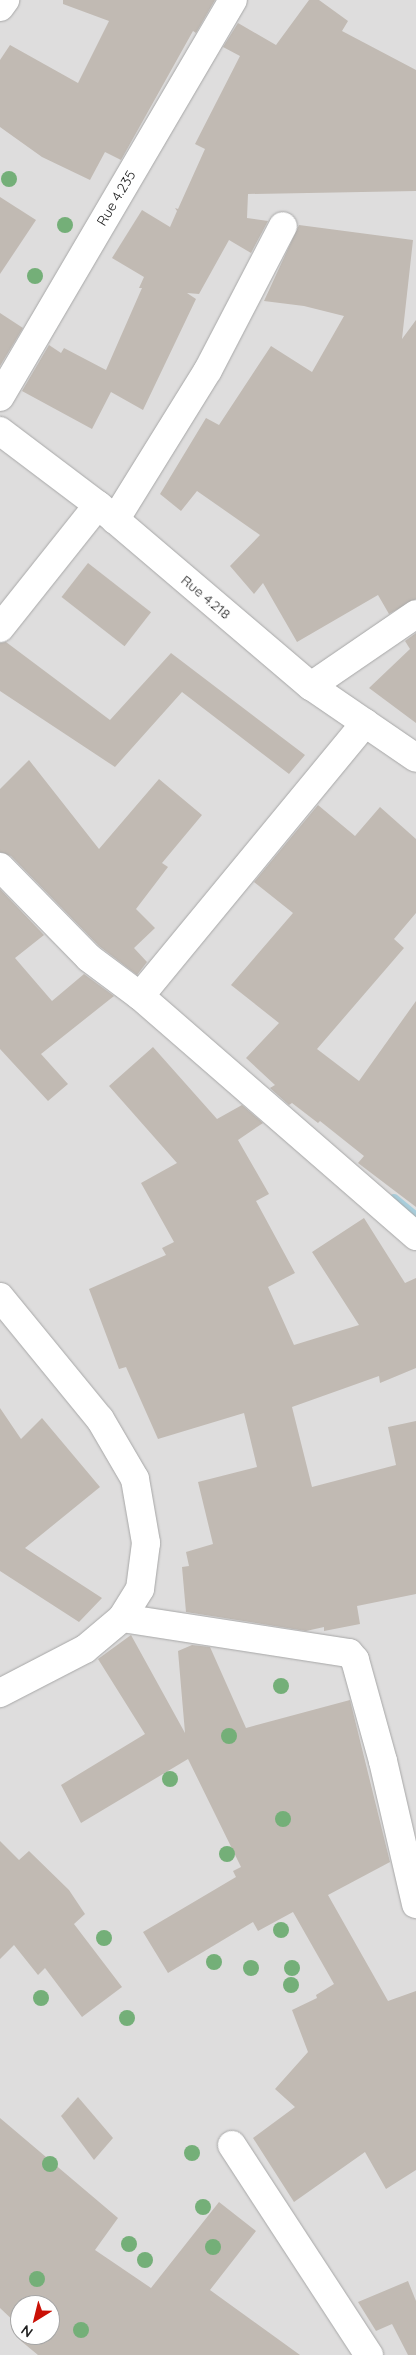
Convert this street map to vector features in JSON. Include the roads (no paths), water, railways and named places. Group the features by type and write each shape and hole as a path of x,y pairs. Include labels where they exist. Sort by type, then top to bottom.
{"street":[{"path":"0,6 5,0"},
{"name":"Rue 4.235","path":"0,397 233,0"},
{"path":"0,628 107,512 208,370 283,226"},
{"name":"Rue 4.218","path":"0,431 107,512 311,686 416,758"},
{"path":"311,686 416,614"},
{"path":"140,996 365,723"},
{"path":"0,867 89,958 140,996 416,1236"},
{"path":"0,1297 100,1419 135,1479 146,1543 140,1589 122,1618 85,1649 0,1693"},
{"path":"122,1618 348,1653 355,1660 383,1761 416,1904"},
{"path":"232,2145 369,2355"}],"waterway":[{"path":"394,1199 416,1217"}]}
